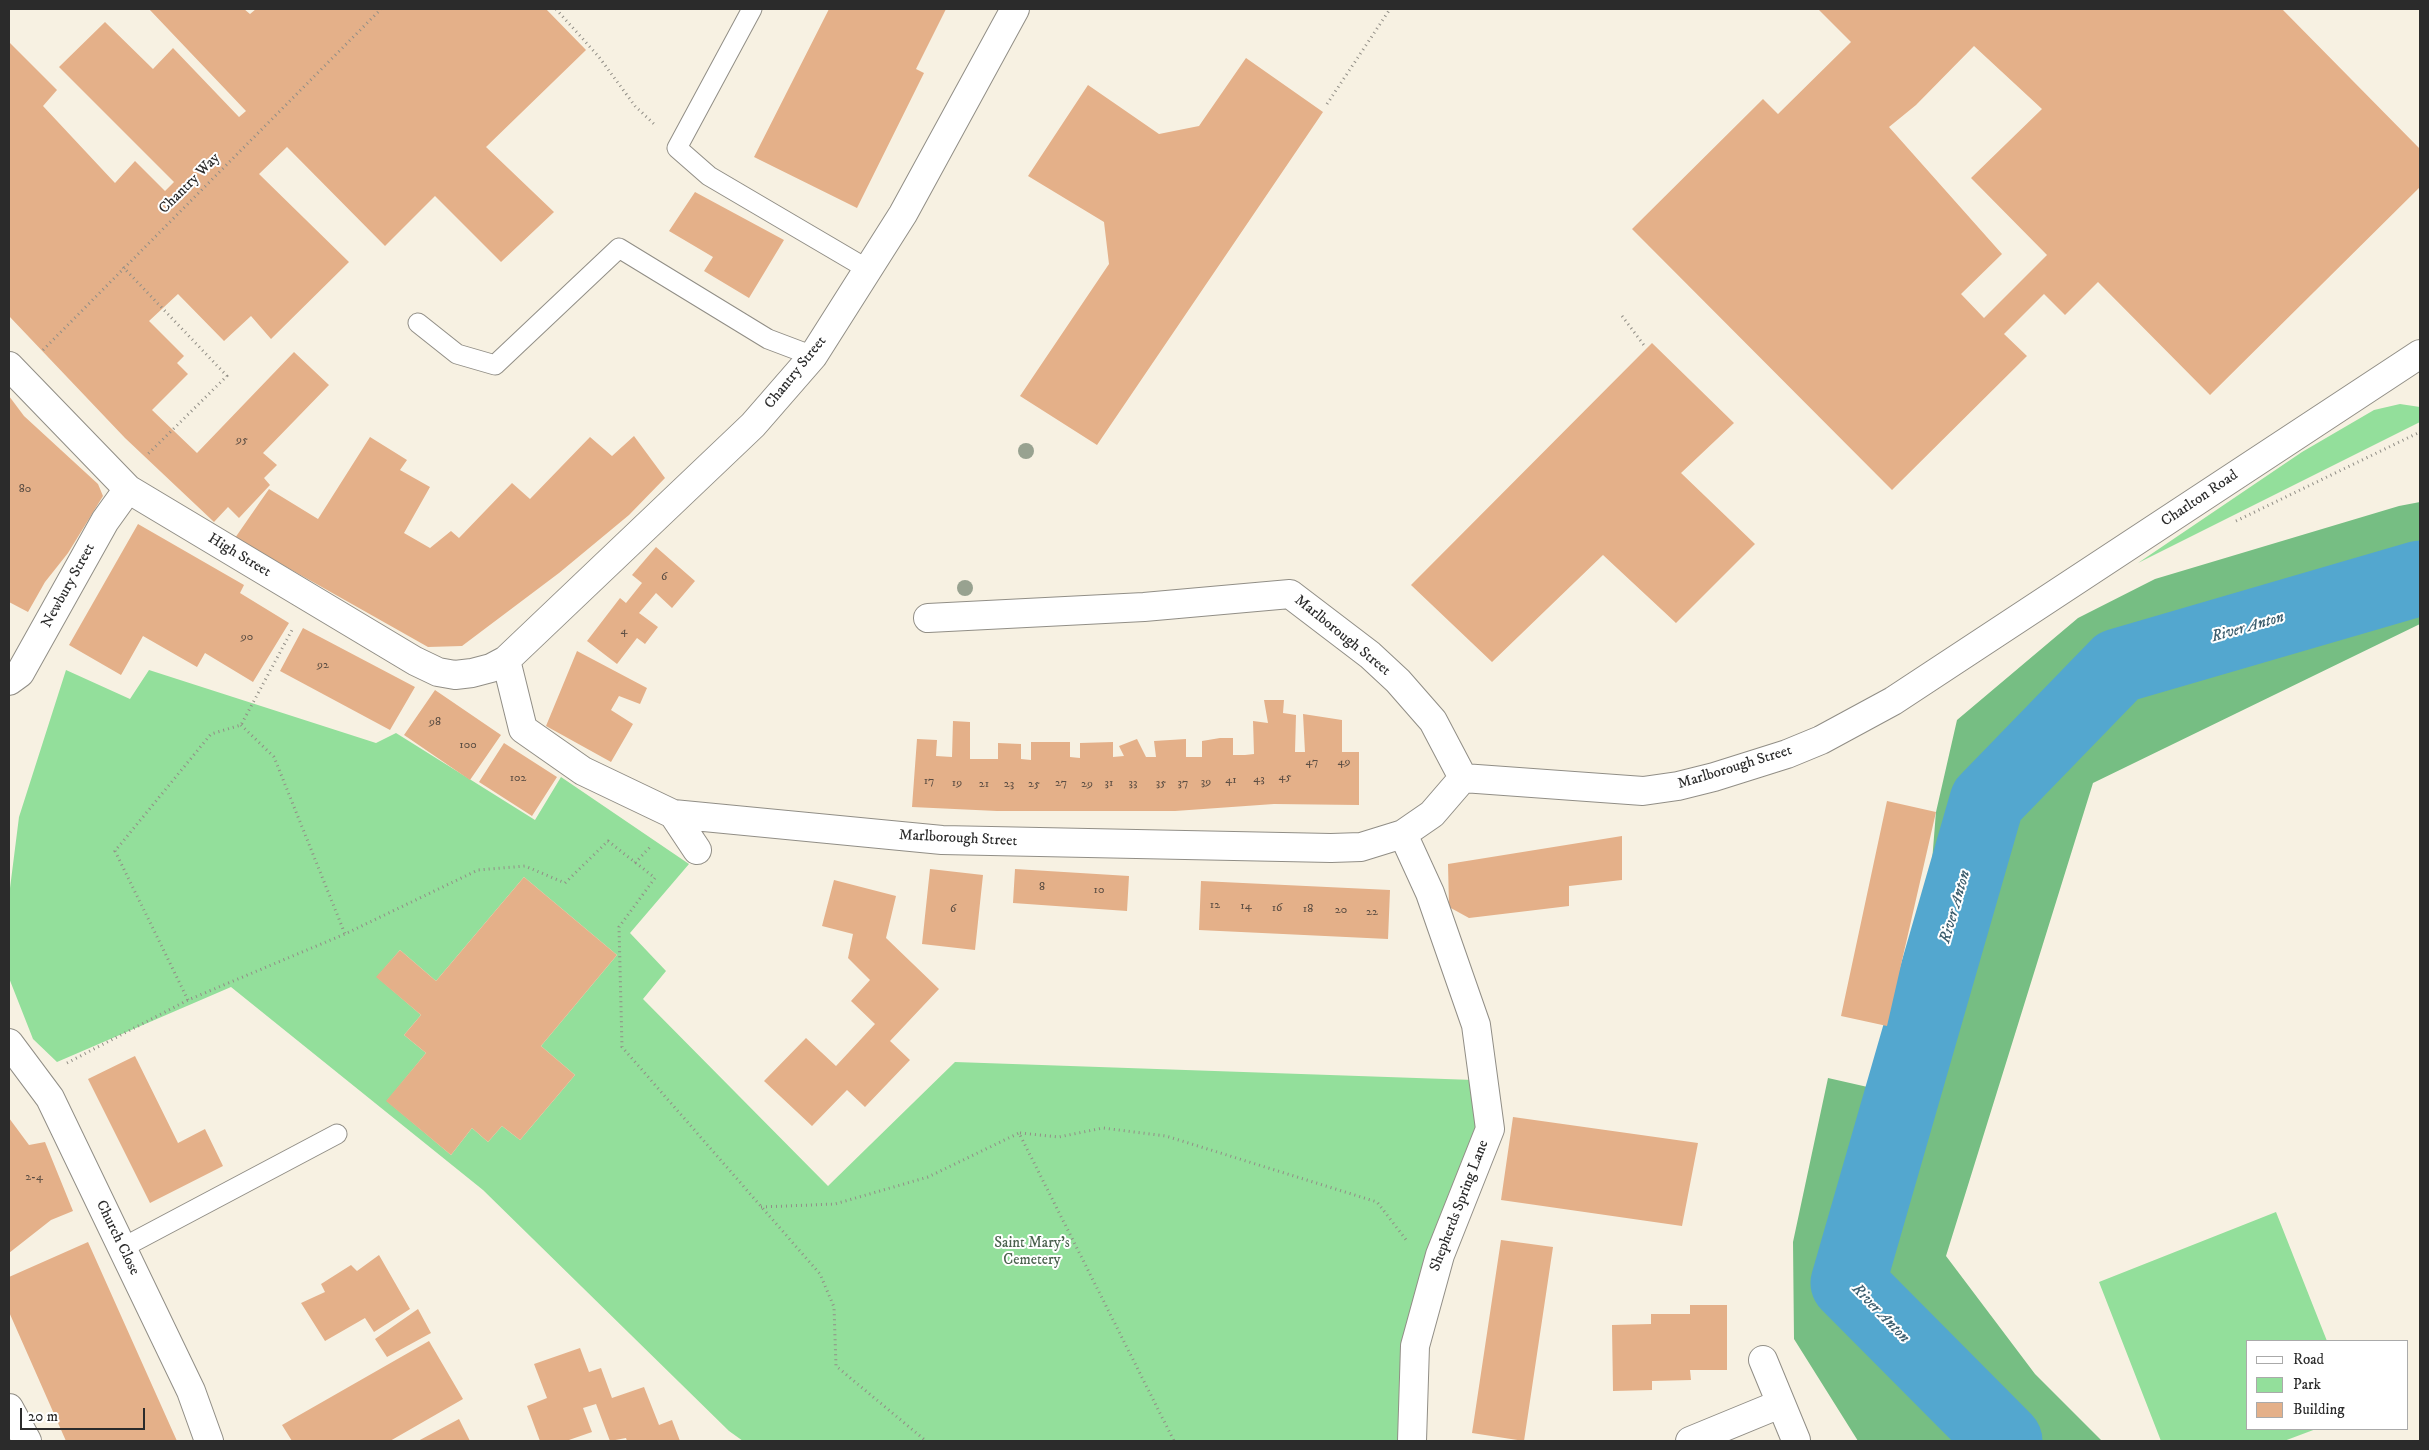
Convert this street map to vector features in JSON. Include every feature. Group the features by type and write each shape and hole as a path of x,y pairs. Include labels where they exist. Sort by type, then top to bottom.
{"street":[{"name":"Chantry Street","path":"506,660 593,575 753,425 813,356 869,270 902,214 1009,13"},
{"name":"Charlton Road","path":"1980,645 2420,354"},
{"name":"High Street","path":"14,371 128,489 415,661 438,672 455,675 491,668 506,660"},
{"name":"Newbury Street","path":"9,681 20,673 106,521 128,489"},
{"name":"Marlborough Street","path":"928,618 1144,607 1290,594 1370,655 1398,681 1433,721 1463,778"},
{"name":"Marlborough Street","path":"1463,778 1643,790 1678,786 1714,777 1787,754 1848,726 1893,702 1980,645"},
{"name":"Marlborough Street","path":"506,660 523,729 583,771 673,814 942,840 1131,846 1361,847 1403,834 1432,814 1463,778"},
{"path":"673,814 697,850"},
{"name":"Shepherds Spring Lane","path":"1403,834 1430,892 1476,1025 1490,1129 1440,1254 1415,1346 1412,1441"},
{"name":"Church Close","path":"9,1044 50,1098 191,1391 209,1441"},
{"path":"1762,1360 1796,1440"},
{"path":"1690,1441 1780,1404"},
{"path":"9,1408 27,1441"}],"lane":[{"path":"752,9 677,148 708,176 869,270"},
{"path":"418,323 457,354 495,365 619,248 768,339 813,356"},
{"path":"122,1248 337,1134"}],"path":[{"name":"Chantry Way","path":"14,371 123,267 380,9"},
{"path":"556,9 598,57 634,106 677,148"},
{"path":"1327,104 1390,9"},
{"path":"123,267 227,376 145,457 128,489"},
{"path":"1622,316 1646,348"},
{"path":"188,1000 115,851 211,734 241,725 294,626"},
{"path":"241,725 274,757 344,934"},
{"path":"36,1079 188,1000 344,934 478,870 525,866 565,883 608,841 655,878 620,927 622,1047 820,1274 834,1307 836,1366 926,1441"},
{"path":"760,1206 835,1204 928,1177 1020,1133 1060,1137 1103,1128 1166,1136 1377,1202 1406,1241 1440,1254"},
{"path":"1020,1133 1174,1441"}],"green space":[{"path":"2400,404 2420,407 2420,422 2138,563 2302,452 2374,410"},
{"path":"2420,502 2420,624 2093,783 1946,1256 2035,1374 2102,1441 1858,1441 1794,1339 1793,1242 1828,1078 1872,1088 1931,874 1936,812 1957,720 2078,618 2155,579 2399,506"},
{"name":"Saint Mary's Cemetery","path":"66,670 130,699 149,670 376,743 396,733 535,820 561,777 689,864 630,933 666,971 643,999 828,1186 955,1062 1474,1080 1477,1125 1449,1193 1408,1345 1399,1441 743,1441 729,1431 483,1190 231,987 57,1062 33,1039 9,978 9,896 19,817","holes":["524,877 617,955 541,1046 575,1075 520,1140 502,1126 488,1142 472,1128 451,1155 387,1101 426,1053 404,1035 421,1015 377,977 400,950 436,981"]},
{"path":"2276,1212 2327,1340 2246,1340 2246,1430 2313,1430 2284,1441 2161,1441 2099,1282"}],"building":[{"path":"149,9 244,9 250,14 256,9 546,9 586,50 486,147 554,212 501,262 435,196 385,246 287,147 259,174 349,262 271,339 251,316 224,341 178,294 149,321 184,356 177,363 188,374 152,410 197,453 294,352 329,385 263,453 277,465 264,478 270,485 239,518 228,507 214,522 125,438 9,316 9,42 57,90 43,106 115,183 135,161 165,191 174,182 59,67 105,22 153,69 173,48 239,117 246,111"},
{"path":"829,9 946,9 916,69 924,73 857,208 754,157"},
{"path":"1818,9 2282,9 2420,149 2420,187 2210,395 2098,282 2065,315 2044,294 2004,334 2027,356 1892,490 1632,229 1763,99 1778,114 1851,42","holes":["1974,46 2042,109 1971,178 2047,255 1984,318 1961,294 2002,254 1889,127 1916,105"]},
{"path":"1246,58 1323,112 1097,445 1020,396 1109,264 1104,222 1028,176 1088,85 1159,134 1199,126"},
{"path":"695,192 784,240 749,298 704,271 713,257 669,231"},
{"path":"1652,343 1734,423 1681,473 1755,544 1676,623 1603,555 1492,662 1411,585"},
{"path":"9,396 24,416 98,484 103,496 68,553 45,582 28,612 9,602"},
{"path":"634,436 665,478 629,515 559,573 462,646 428,647 235,538 269,489 318,519 370,437 407,460 400,470 430,487 404,533 430,548 451,531 459,538 512,483 530,499 590,437 612,456"},
{"path":"138,524 244,585 240,593 289,623 253,682 205,653 197,667 143,636 121,675 69,645"},
{"path":"656,547 695,581 672,608 656,593 639,613 658,627 645,644 637,638 617,664 587,641 620,598 626,603 642,583 632,575"},
{"path":"303,628 415,687 390,730 280,671"},
{"path":"577,651 647,688 640,704 619,696 611,710 633,724 611,762 546,726"},
{"path":"435,690 501,735 470,780 404,735"},
{"path":"1264,700 1284,700 1283,713 1296,715 1295,752 1305,752 1303,714 1342,720 1342,752 1359,752 1359,805 1274,804 1175,811 997,811 912,807 917,739 937,740 936,756 952,757 953,721 970,722 970,759 998,759 998,743 1021,744 1021,759 1031,760 1031,742 1070,742 1070,757 1080,758 1080,743 1113,742 1113,757 1124,756 1119,746 1137,739 1146,757 1156,757 1154,741 1186,739 1186,757 1202,757 1202,741 1220,738 1233,738 1233,755 1245,755 1254,754 1253,721 1268,723"},
{"path":"504,743 557,777 532,816 479,782"},
{"path":"1887,801 1936,812 1887,1026 1841,1016"},
{"path":"1622,836 1622,880 1569,886 1569,906 1469,918 1449,907 1448,864"},
{"path":"930,869 983,875 975,950 922,944"},
{"path":"1015,869 1129,876 1127,911 1013,903"},
{"path":"524,877 617,955 541,1046 575,1075 520,1140 502,1126 488,1142 472,1128 451,1155 386,1101 426,1053 404,1035 421,1015 376,977 400,950 436,981"},
{"path":"834,880 896,896 886,938 939,989 890,1041 910,1060 865,1107 847,1090 812,1126 764,1081 806,1038 836,1066 875,1024 851,1001 870,980 848,958 853,934 822,926"},
{"path":"1201,881 1390,890 1388,939 1199,930"},
{"path":"135,1056 178,1143 205,1129 223,1166 150,1203 88,1079"},
{"path":"1513,1117 1698,1143 1682,1226 1501,1200"},
{"path":"9,1118 29,1145 45,1142 73,1211 51,1220 9,1253"},
{"path":"1501,1240 1553,1247 1524,1441 1472,1433"},
{"path":"88,1242 177,1441 66,1441 9,1312 9,1277"},
{"path":"379,1255 410,1309 374,1332 365,1318 325,1341 301,1303 325,1292 321,1284 351,1265 357,1271"},
{"path":"1690,1305 1727,1305 1727,1370 1690,1370 1691,1380 1652,1381 1652,1390 1613,1391 1612,1325 1651,1324 1651,1314 1690,1314"},
{"path":"418,1309 431,1333 387,1357 375,1339"},
{"path":"429,1341 463,1399 390,1441 292,1441 282,1425"},
{"path":"580,1348 589,1372 601,1368 612,1398 644,1387 659,1425 672,1420 680,1441 627,1441 626,1438 610,1441 596,1404 583,1408 592,1432 566,1441 540,1441 527,1406 547,1398 534,1364"},
{"path":"459,1419 470,1441 418,1441"}],"waterway":[{"name":"River Anton","path":"2005,1441 1848,1283 1987,801 2118,666 2420,578"}]}
